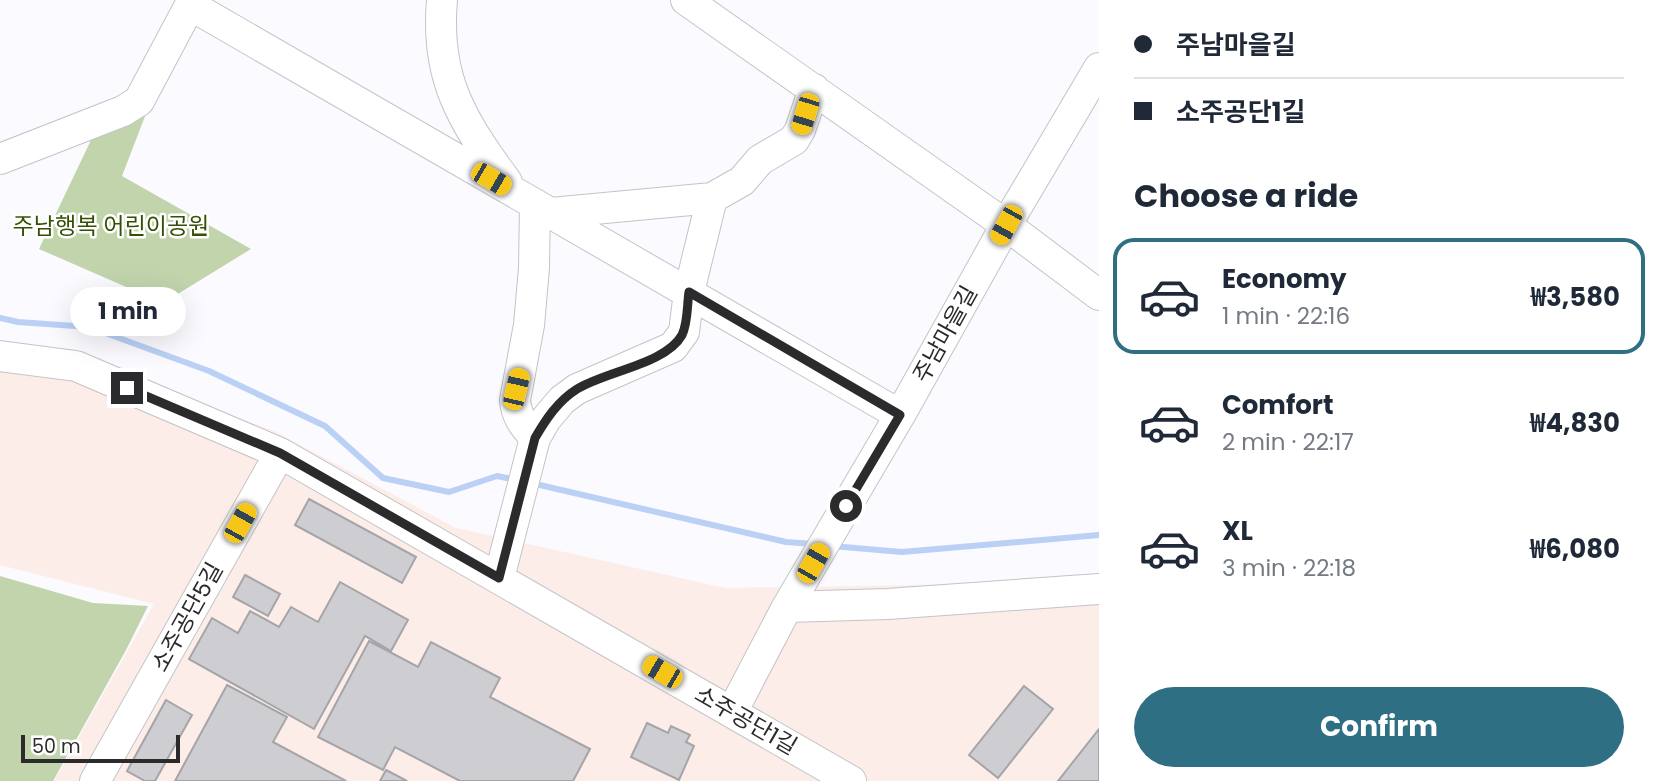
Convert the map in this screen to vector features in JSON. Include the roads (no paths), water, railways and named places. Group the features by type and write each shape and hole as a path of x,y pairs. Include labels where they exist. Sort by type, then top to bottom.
{"street":[{"path":"442,0 439,31 442,55 461,116 534,203 534,268 529,325 515,400 520,421 535,438"},
{"path":"686,0 1006,225 1099,295"},
{"path":"0,159 123,111 139,101 192,2 900,415"},
{"name":"주남마을길","path":"732,712 795,595 1006,225 1099,68"},
{"path":"534,203 712,198 742,181 760,160 794,140 814,89"},
{"path":"499,578 535,438 546,419 562,400 577,389 673,347 684,332 689,292 712,198"},
{"name":"소주공단1길","path":"0,356 76,366 280,453 732,712 809,770 851,781"},
{"name":"소주공단5길","path":"95,781 280,453"},
{"path":"795,595 888,604 1099,589"}],"waterway":[{"path":"0,318 18,322 89,327 209,371 325,426 383,478 449,492 497,476 517,480"},
{"path":"531,483 786,542 814,544"},
{"path":"832,546 902,552 1099,535"}],"park label":[{"name":"주남행복 어린이공원","path":"111,226"}]}
